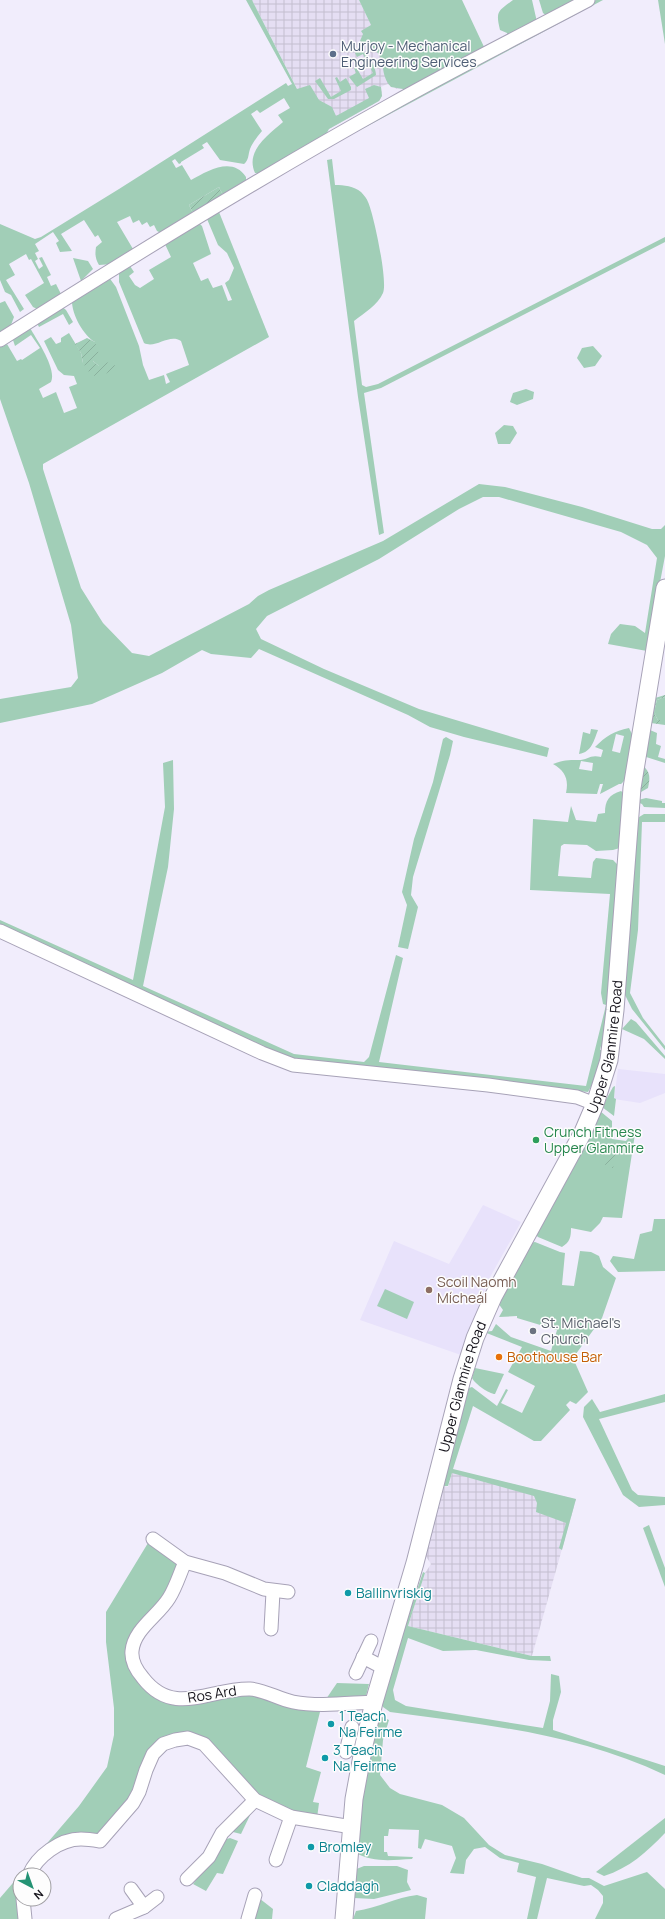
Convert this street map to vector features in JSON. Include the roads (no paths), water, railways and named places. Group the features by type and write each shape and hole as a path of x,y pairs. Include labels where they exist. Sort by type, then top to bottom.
{"main road":[{"name":"Upper Glanmire Road","path":"344,1919 358,1770 353,1746 374,1702 415,1563 462,1379 476,1338 493,1297 583,1132 606,1074 611,1046 632,788 665,588"}],"street":[{"path":"0,340 101,275 262,178 393,103 588,0"},
{"path":"0,931 262,1053 293,1064 488,1085 577,1097 595,1104"},
{"path":"153,1540 185,1562 225,1573 273,1592 288,1592"},
{"name":"Ros Ard","path":"185,1562 171,1596 137,1635 133,1644 131,1653 133,1664 146,1682 155,1690 177,1699 190,1700 225,1691 250,1689 294,1702 314,1704 374,1702"},
{"path":"271,1629 273,1592"},
{"path":"356,1673 371,1641"},
{"path":"363,1657 384,1668"},
{"path":"352,1727 353,1746"},
{"path":"35,1867 43,1855 59,1845 81,1839 100,1841 133,1803 139,1792 153,1754 163,1744 188,1738 204,1744 255,1800 291,1817 352,1827"},
{"path":"187,1879 209,1857 222,1833 255,1800"},
{"path":"276,1860 291,1817"},
{"path":"131,1889 144,1907"},
{"path":"248,1919 255,1895"},
{"path":"116,1919 144,1907 157,1897"},
{"path":"24,1907 25,1919"}],"place":[{"name":"Murjoy - Mechanical Engineering Services","path":"333,54"},
{"name":"Crunch Fitness Upper Glanmire","path":"536,1140"},
{"name":"Scoil Naomh Mícheál","path":"429,1290"},
{"name":"St. Michael's Church","path":"533,1331"},
{"name":"Boothouse Bar","path":"499,1357"},
{"name":"Ballinvriskig","path":"348,1593"},
{"name":"1 Teach Na Feirme","path":"331,1724"},
{"name":"3 Teach Na Feirme","path":"325,1758"},
{"name":"Bromley","path":"311,1847"},
{"name":"Claddagh","path":"309,1886"}]}
